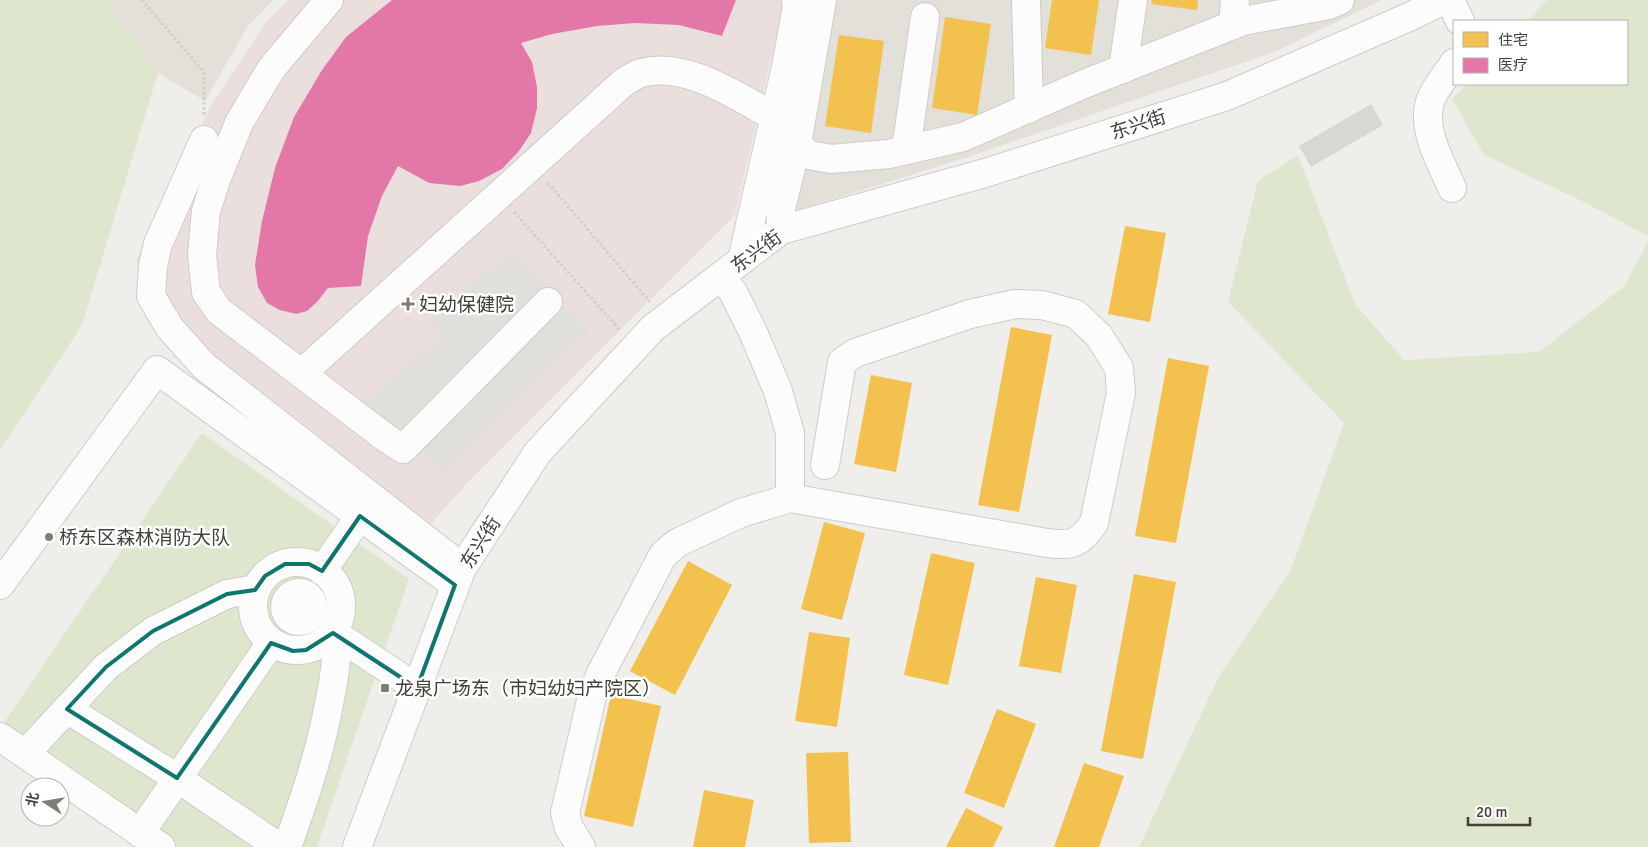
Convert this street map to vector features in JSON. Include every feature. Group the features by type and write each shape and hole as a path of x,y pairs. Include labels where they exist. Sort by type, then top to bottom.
{"street":[{"path":"330,0 271,69 239,123 216,180 206,211 202,255 206,292 219,311 386,438 404,449 548,302"},
{"path":"742,260 775,116 796,0"},
{"path":"781,230 780,209 797,144 822,0"},
{"path":"1026,0 1029,108"},
{"path":"1123,69 1132,0"},
{"path":"797,144 809,155 831,159 889,154 963,137 1123,69 1234,13 1243,22 1329,5 1340,0"},
{"name":"东兴街","path":"357,847 459,576 538,452 653,328 781,230 984,173 1227,96 1444,0"},
{"path":"1450,0 1460,20"},
{"path":"906,150 925,17"},
{"path":"1452,188 1428,131 1426,117 1431,98 1453,65"},
{"path":"302,374 624,82 640,74 658,71 684,74 706,80 775,116"},
{"path":"204,140 158,244 153,266 151,296 169,327 204,366 459,576"},
{"path":"721,277 733,292 753,332 778,391 790,434 790,498"},
{"path":"581,847 569,828 565,813 592,696 600,675 663,554 677,543 741,513 790,498 1047,543 1065,545 1083,538 1094,523 1121,393 1119,368 1099,336 1076,314 1042,306 1015,304 970,314 855,353 842,362 826,465"},
{"path":"0,585 158,370 360,516 459,576"},
{"path":"322,570 360,516"},
{"path":"297,562 309,564 322,570 330,577 337,588 340,601 340,614 332,632 318,645 306,650 293,651 272,643 261,633 255,622 253,610 256,589 264,576 285,564 297,562"},
{"path":"25,754 106,667 153,631 227,594 256,589"},
{"path":"332,632 417,688"},
{"path":"287,847 305,797 328,713 336,654 332,632"},
{"path":"0,737 151,840 177,778 272,643"},
{"path":"67,708 177,778 279,847"}],"path":[{"path":"142,0 204,72 204,140"},
{"path":"533,164 665,320"},
{"path":"499,195 636,347"}],"highlighted area":[{"path":"360,516 455,585 417,688 333,633 306,650 293,651 271,643 177,778 67,709 106,667 153,631 227,594 255,590 265,576 285,564 309,564 322,571"}],"shaded area":[{"path":"104,0 273,0 248,26 205,101 158,73"},
{"name":"妇幼保健院","path":"288,0 785,0 735,215 470,480 427,528 204,348 136,261 210,107 264,25"},
{"path":"812,0 1382,0 1274,52 962,159 766,220 775,187"},
{"path":"512,249 589,332 447,473 365,405 442,333 430,320"}],"green space":[{"path":"0,0 104,0 158,73 82,325 0,450"},
{"path":"1547,0 1648,0 1648,236 1582,201 1484,155 1452,99 1466,85 1628,85 1628,20 1528,20"},
{"path":"1298,155 1355,304 1404,360 1539,352 1624,286 1648,242 1648,847 1139,847 1219,676 1291,569 1344,423 1228,302 1258,181"},
{"path":"202,433 409,579 317,847 161,847 70,780 70,777 66,777 0,728"}],"building: 住宅":[{"path":"1052,0 1099,0 1091,55 1045,48"},
{"path":"1152,0 1198,0 1197,10 1151,4"},
{"path":"945,17 991,24 977,115 932,108"},
{"path":"839,35 884,41 871,133 825,126"},
{"path":"1125,226 1166,233 1150,322 1108,314"},
{"path":"1011,327 1052,335 1019,512 978,505"},
{"path":"1168,358 1209,366 1176,543 1135,536"},
{"path":"871,375 912,383 896,472 854,464"},
{"path":"824,522 865,533 842,620 801,609"},
{"path":"931,553 975,563 948,685 904,675"},
{"path":"688,561 732,585 675,695 630,671"},
{"path":"1134,574 1176,582 1143,759 1101,751"},
{"path":"1036,577 1077,585 1061,673 1019,666"},
{"path":"809,632 850,638 837,727 795,721"},
{"path":"611,695 661,706 633,827 584,816"},
{"path":"997,709 1036,724 1004,808 964,793"},
{"path":"848,752 851,842 809,843 806,753"},
{"path":"1084,763 1124,776 1099,847 1054,847"},
{"path":"704,790 754,800 745,847 693,847"},
{"path":"966,808 1003,827 993,847 946,847"}],"building: 医疗":[{"path":"392,0 736,0 722,36 679,25 635,23 597,26 552,34 521,43 532,62 537,87 537,108 531,133 519,151 502,169 479,181 460,186 429,183 398,166 382,196 368,236 361,286 328,288 307,311 296,314 280,310 267,303 258,287 255,265 262,221 275,168 294,117 322,70 346,37"}],"building: 其他":[{"path":"1371,104 1383,125 1311,167 1299,146"}],"place":[{"name":"妇幼保健院","path":"408,304"},
{"name":"桥东区森林消防大队","path":"49,537"},
{"name":"龙泉广场东（市妇幼妇产院区）","path":"385,688"}]}
